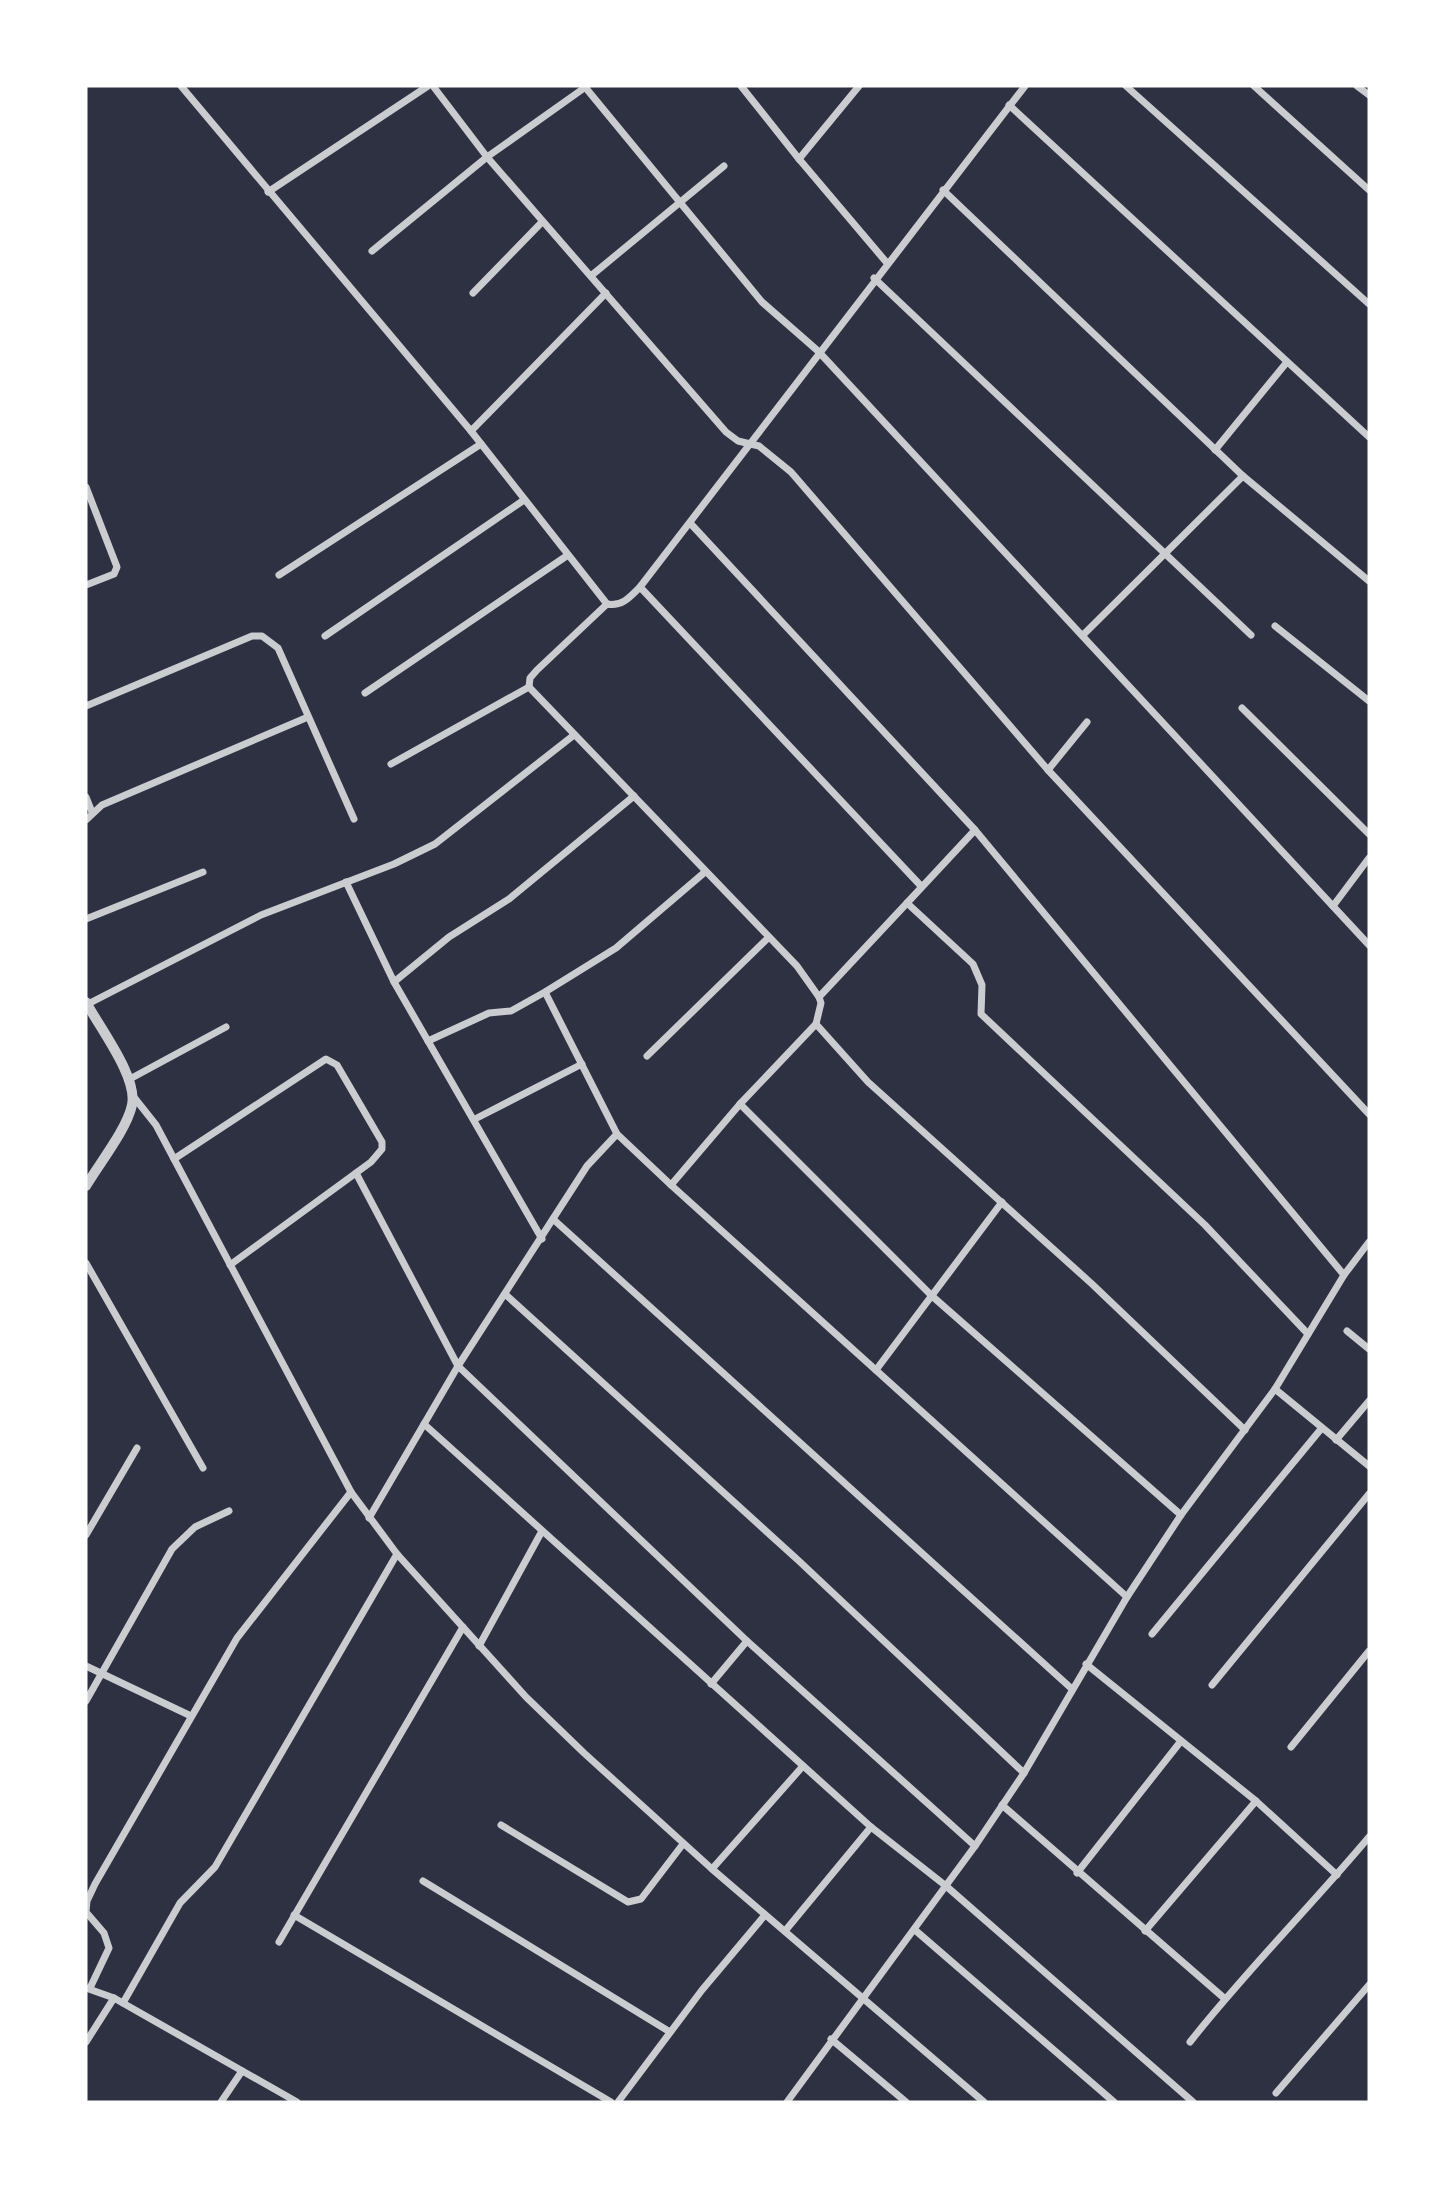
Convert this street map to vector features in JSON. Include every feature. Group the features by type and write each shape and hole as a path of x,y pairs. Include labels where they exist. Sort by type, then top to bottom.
{"street":[{"path":"268,192 431,86 486,157 592,275 726,432 738,441 772,455 827,511 1048,770 1369,1114"},
{"path":"372,251 486,157 586,86 762,302 818,351 1084,634 1369,945"},
{"path":"741,86 887,263"},
{"path":"819,997 797,966 529,687 530,678 607,604 621,604 640,587 874,278 1025,86"},
{"path":"1126,86 1369,304"},
{"path":"1254,86 1369,190"},
{"path":"1357,86 1369,95"},
{"path":"185,87 268,192 471,431 607,604"},
{"path":"799,159 856,87"},
{"path":"1009,105 1369,437"},
{"path":"592,275 724,166"},
{"path":"943,190 1243,476 1369,581"},
{"path":"473,293 542,222"},
{"path":"874,278 1251,635"},
{"path":"471,431 606,293"},
{"path":"1215,450 1287,362"},
{"path":"279,575 481,444"},
{"path":"1084,634 1243,476"},
{"path":"86,486 117,563 114,574 86,585"},
{"path":"325,636 524,500"},
{"path":"690,523 975,830 1344,1275"},
{"path":"365,693 568,555"},
{"path":"640,587 921,886"},
{"path":"1275,626 1369,701"},
{"path":"86,706 252,636 262,636 278,648 354,819"},
{"path":"391,764 529,687"},
{"path":"1242,708 1369,834"},
{"path":"86,820 92,812 107,803 308,717"},
{"path":"1048,770 1087,722"},
{"path":"574,735 435,844 261,915 86,1004 128,1080 133,1096 156,1125 351,1493 397,1554 574,1744 683,1844 984,2102"},
{"path":"394,982 449,937 509,899 634,796"},
{"path":"86,797 92,812"},
{"path":"671,1185 740,1104 816,1024 819,997 975,830"},
{"path":"1333,906 1369,858"},
{"path":"86,919 203,872"},
{"path":"428,1041 489,1013 511,1011 545,992 616,948 705,872"},
{"path":"346,882 394,982 542,1239"},
{"path":"907,903 973,964 982,985 979,1007 986,1023 1205,1225 1308,1334"},
{"path":"647,1056 768,938"},
{"path":"545,992 617,1134 1127,1597"},
{"path":"816,1024 868,1082 1002,1202 1245,1430"},
{"path":"128,1080 226,1027"},
{"path":"174,1159 326,1059 337,1065 382,1142 379,1155 230,1265"},
{"path":"475,1119 582,1064"},
{"path":"86,1186 130,1114 133,1096"},
{"path":"740,1104 932,1296 1181,1515"},
{"path":"369,1518 458,1366 587,1166 617,1134"},
{"path":"356,1173 458,1366 747,1641 975,1846"},
{"path":"876,1370 1002,1202"},
{"path":"554,1219 1072,1689"},
{"path":"787,2102 975,1846 1024,1773 1127,1597 1181,1515 1275,1389 1344,1275 1369,1242"},
{"path":"86,1263 203,1468"},
{"path":"505,1294 800,1562 1024,1773"},
{"path":"1347,1331 1369,1349"},
{"path":"1275,1389 1369,1466"},
{"path":"1336,1440 1369,1401"},
{"path":"424,1424 871,1827 946,1886 1193,2102"},
{"path":"1152,1634 1321,1429"},
{"path":"86,1535 137,1448"},
{"path":"297,2102 114,1998 88,1988 109,1948 104,1933 86,1912 87,1901 237,1638 351,1493"},
{"path":"1212,1685 1369,1494"},
{"path":"86,1701 172,1549 195,1527 229,1511"},
{"path":"480,1646 542,1531"},
{"path":"123,2003 180,1903 215,1867 397,1554"},
{"path":"279,1942 463,1627"},
{"path":"711,1684 747,1641"},
{"path":"1291,1747 1369,1651"},
{"path":"1086,1664 1256,1801 1337,1875"},
{"path":"86,1666 191,1716"},
{"path":"1077,1872 1181,1741"},
{"path":"712,1869 803,1766"},
{"path":"1145,1931 1256,1801"},
{"path":"1002,1805 1224,1998"},
{"path":"501,1825 628,1902 641,1899 683,1844"},
{"path":"785,1931 871,1827"},
{"path":"1190,2042 1224,1998 1369,1837"},
{"path":"423,1881 670,2032"},
{"path":"294,1915 611,2102"},
{"path":"618,2102 670,2032 765,1915"},
{"path":"915,1930 1114,2102"},
{"path":"1276,2092 1369,1985"},
{"path":"86,2042 114,1998"},
{"path":"831,2039 906,2102"},
{"path":"220,2102 242,2071"}]}
